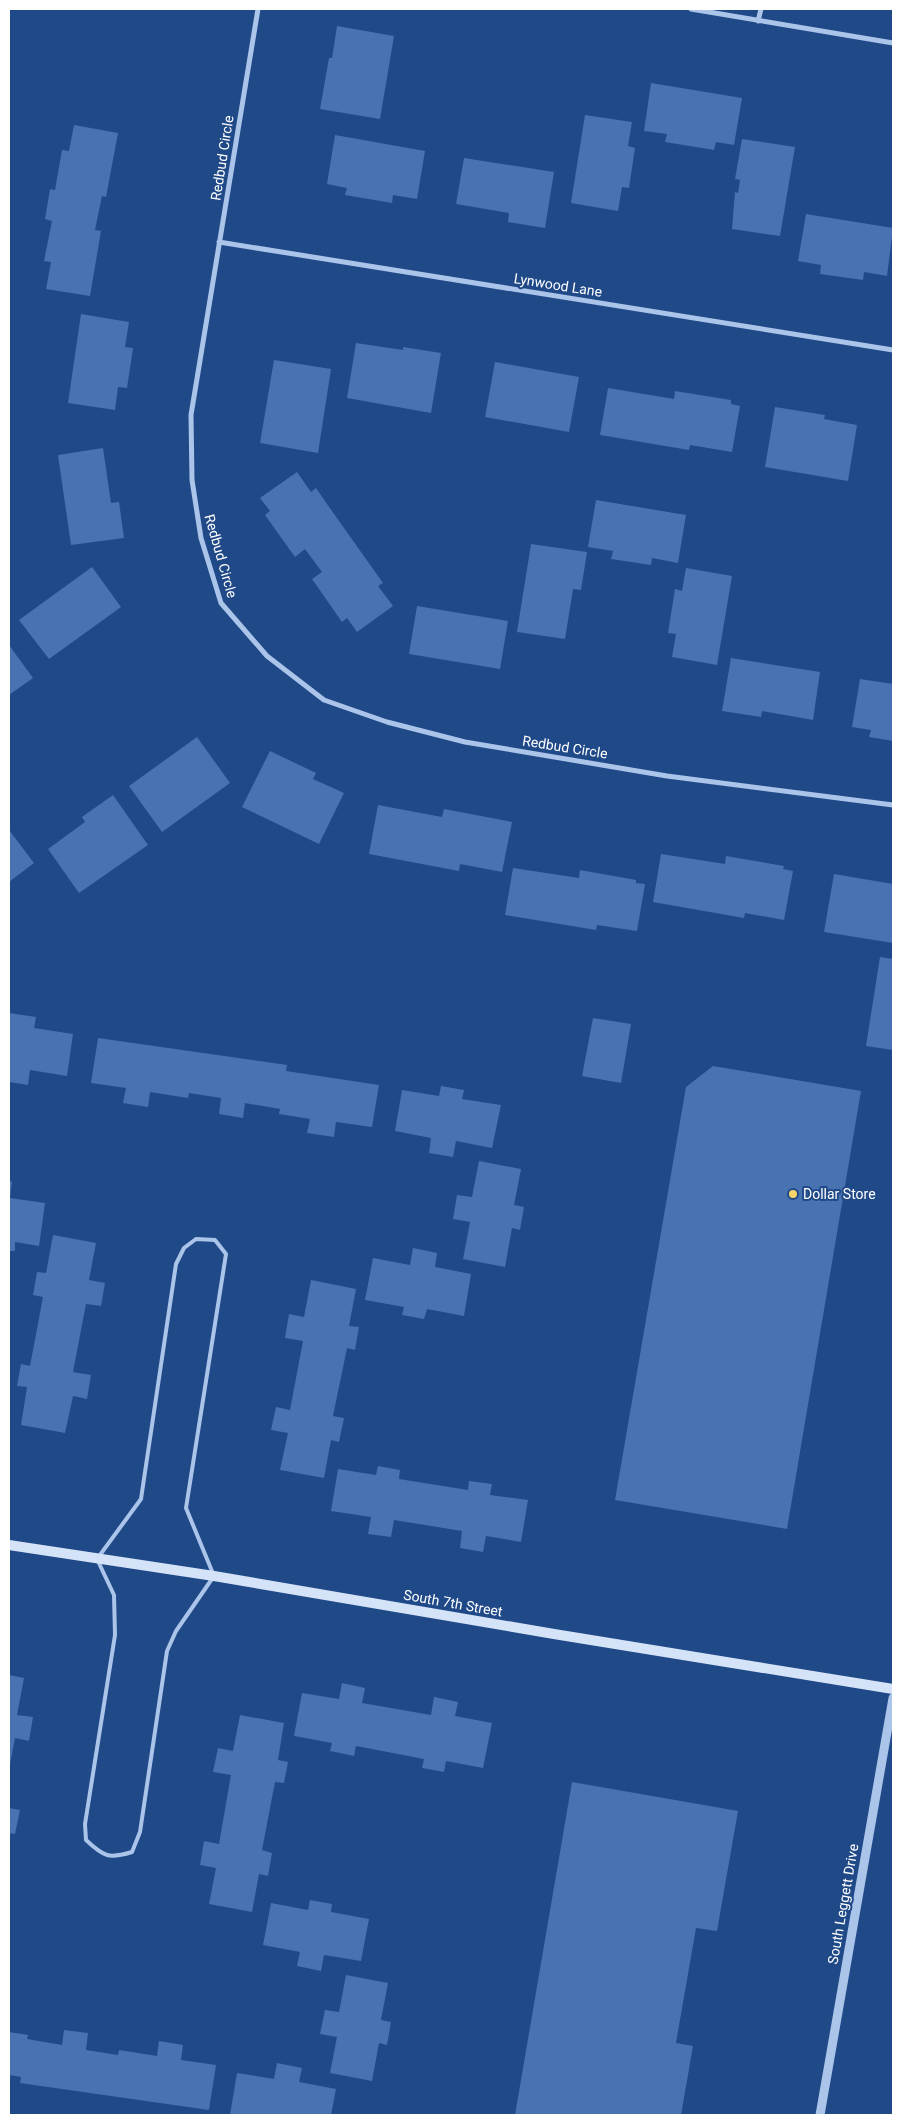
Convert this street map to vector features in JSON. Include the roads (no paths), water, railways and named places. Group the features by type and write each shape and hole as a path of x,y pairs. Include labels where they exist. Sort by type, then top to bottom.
{"main road":[{"name":"South 7th Street","path":"9,1546 214,1576 893,1689"}],"street":[{"name":"Redbud Circle","path":"258,9 191,415 192,480 201,538 220,603 268,656 324,700 387,722 465,742 667,776 893,805"},
{"path":"691,9 893,43"},
{"path":"758,20 761,9"},
{"name":"Lynwood Lane","path":"220,242 893,350"},
{"name":"South Leggett Drive","path":"820,2115 893,1698"}],"lane":[{"path":"196,1239 215,1240 226,1254 186,1508 214,1576 176,1631 167,1651 140,1832 132,1852 116,1857 98,1851 86,1840 85,1824 115,1635 114,1595 97,1559 141,1499 176,1264 184,1248 196,1239"}],"place":[{"name":"Dollar Store","path":"793,1194"}]}
